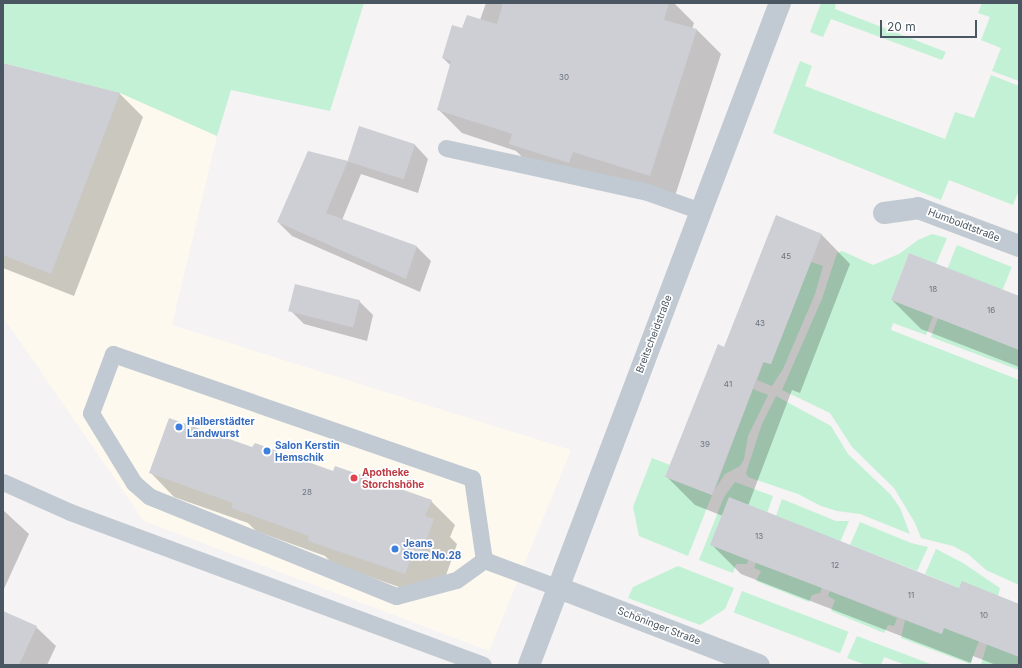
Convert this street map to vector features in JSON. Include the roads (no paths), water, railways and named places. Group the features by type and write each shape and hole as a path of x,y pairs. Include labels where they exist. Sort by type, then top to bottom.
{"street":[{"name":"Breitscheidstraße","path":"529,665 780,3"},
{"name":"Humboldtstraße","path":"884,212 918,208 1019,246"},
{"name":"Schöninger Straße","path":"559,588 759,665"}],"lane":[{"path":"446,148 647,192 701,211"},
{"path":"113,354 472,478 484,560 456,580 396,596 149,496 134,483 91,413 113,354"},
{"path":"3,482 70,512 483,665"},
{"path":"484,560 559,588"}],"place":[{"name":"Halberstädter Landwurst","path":"179,427"},
{"name":"Salon Kerstin Hemschik","path":"267,451"},
{"name":"Apotheke Storchshöhe","path":"354,478"},
{"name":"Jeans Store No.28","path":"395,549"}]}
